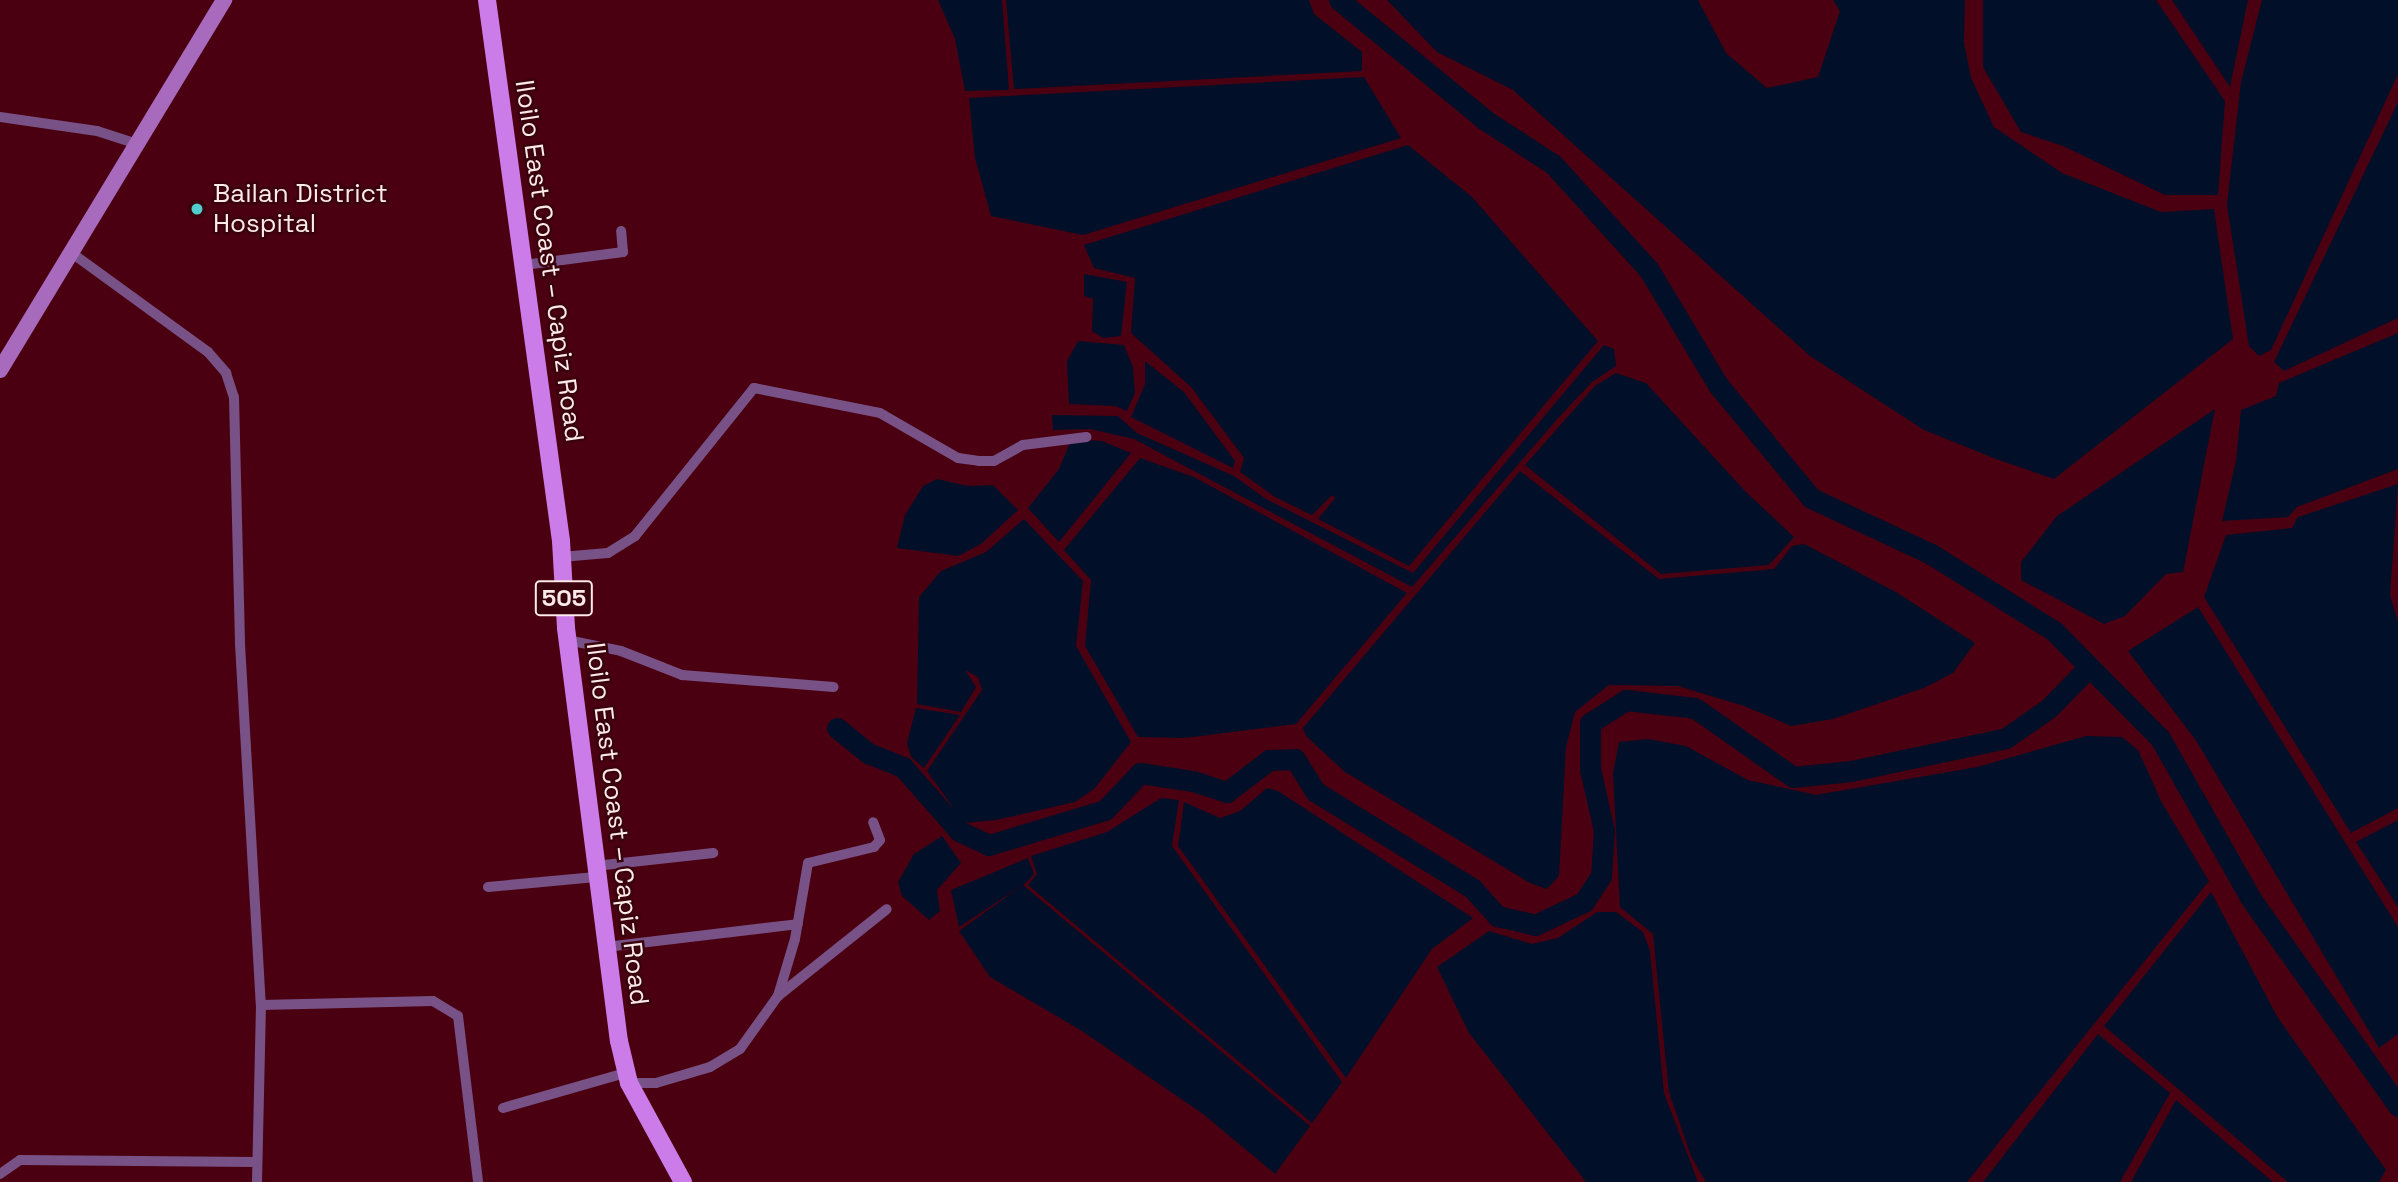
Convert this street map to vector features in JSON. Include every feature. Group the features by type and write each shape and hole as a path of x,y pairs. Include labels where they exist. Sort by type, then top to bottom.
{"main road":[{"path":"0,370 69,251 224,0"},
{"name":"Iloilo East Coast – Capiz Road","path":"486,0 524,265 561,557 567,640 595,871 627,1078 683,1182"}],"street":[{"path":"0,117 97,131 135,143"},
{"path":"524,265 623,252 621,231"},
{"path":"69,251 208,352 226,373 234,397 240,644 261,1005 255,1162 257,1182"},
{"path":"561,557 608,553 635,536 754,388 880,413 958,457 979,461 994,461 1023,445 1086,437"},
{"path":"567,640 621,651 682,675 834,687"},
{"path":"778,996 798,924 808,863 874,847 880,840 873,822"},
{"path":"488,887 713,853"},
{"path":"503,1108 627,1078 656,1083 710,1067 740,1049 778,996 887,909"},
{"path":"606,947 798,924"},
{"path":"261,1005 433,1001 458,1016 478,1182"},
{"path":"0,1174 20,1160 255,1162"}],"water":[{"path":"938,0 1002,0 1009,90 965,91 955,39"},
{"path":"1006,0 1309,0 1314,14 1362,52 1362,71 1014,89"},
{"path":"1387,0 1698,0 1726,53 1767,88 1818,77 1840,11 1833,0 1965,0 1964,42 1971,78 1994,127 2062,173 2161,212 2214,209 2233,339 2054,479 1996,459 1924,430 1810,356 1513,90 1437,52"},
{"path":"1983,0 2156,0 2225,101 2218,195 2165,195 2063,146 2021,132 1983,67"},
{"path":"2172,0 2248,0 2230,87"},
{"path":"2262,0 2398,0 2398,74 2271,350 2259,356 2249,346 2227,205 2241,82"},
{"path":"1364,77 1401,138 1083,235 991,216 975,158 969,98"},
{"path":"2398,102 2398,318 2284,371 2274,362"},
{"path":"1408,145 1472,197 1598,341 1409,566 1318,519 1335,498 1332,495 1312,515 1275,497 1240,472 1244,458 1191,387 1131,333 1135,278 1094,268 1084,245"},
{"path":"1084,274 1127,282 1121,336 1103,338 1092,331 1093,299 1084,296"},
{"path":"2398,333 2398,469 2297,507 2288,517 2222,521 2236,461 2241,410 2276,396 2279,383"},
{"path":"1078,341 1124,345 1133,367 1135,393 1127,411 1115,406 1069,404 1067,361"},
{"path":"1604,345 1614,349 1616,366 1592,382 1559,417 1412,587 1134,439 1090,429 1053,430 1052,415 1118,416 1137,433 1234,476 1266,499 1413,573"},
{"path":"1145,361 1184,392 1235,461 1233,468 1131,417 1145,384"},
{"path":"1616,373 1646,383 1745,491 1794,537 1769,565 1661,574 1525,465 1595,386"},
{"path":"2215,409 2183,572 2166,574 2125,616 2104,624 2021,580 2021,562 2057,516"},
{"path":"1082,440 1102,441 1131,453 1059,542 1028,508 1059,469 1069,445"},
{"path":"1140,458 1194,477 1407,593 1296,724 1185,738 1138,737 1085,646 1091,580 1064,550"},
{"path":"1520,471 1659,579 1774,569 1792,546 1804,544 1896,592 1975,643 1953,673 1924,688 1833,719 1791,726 1744,706 1678,686 1609,685 1575,712 1566,747 1559,876 1547,889 1530,883 1345,772 1306,736 1303,728"},
{"path":"937,479 968,486 993,485 1018,510 981,544 958,556 897,548 905,515 923,486"},
{"path":"2398,484 2390,595 2398,622 2398,808 2351,833 2204,597 2226,535 2292,528 2298,517"},
{"path":"1024,519 1083,581 1076,646 1131,742 1094,789 1075,802 996,820 964,823 927,771 982,690 978,677 965,670 976,687 961,712 917,704 919,597 941,571 986,552"},
{"path":"2198,607 2398,927 2398,1034 2379,1048 2197,742 2128,651"},
{"path":"916,708 960,715 924,768 911,757 907,743"},
{"path":"2086,736 2122,737 2138,750 2162,803 2209,881 1967,1182 1706,1182 1691,1156 1669,1092 1653,934 1620,907 1613,773 1619,742 1648,739 1686,746 1748,780 1816,795 1977,767"},
{"path":"1267,788 1278,791 1473,918 1432,949 1346,1078 1178,846 1184,802 1220,818 1240,811"},
{"path":"1161,798 1179,800 1172,846 1342,1082 1312,1123 1028,885 1037,874 1031,856 1107,832"},
{"path":"2398,820 2398,907 2356,842"},
{"path":"942,836 961,863 937,890 940,911 929,920 902,896 898,882 914,854"},
{"path":"1028,858 1034,874 1026,883 959,927 951,890"},
{"path":"1023,885 1310,1126 1275,1174 1203,1114 1082,1031 990,977 959,931"},
{"path":"2211,892 2278,1018 2386,1170 2379,1182 2288,1182 2104,1026"},
{"path":"1597,912 1616,912 1643,932 1650,951 1664,1093 1698,1182 1586,1182 1469,1033 1437,967 1489,931 1532,944 1558,938"},
{"path":"2098,1034 2170,1093 2120,1182 1983,1182"},
{"path":"2176,1100 2273,1182 2131,1182"}],"waterway":[{"path":"1339,0 1485,120 1553,164 1649,270 1718,385 1811,498 1931,554 2054,631 2160,738 2251,899 2398,1106"},
{"path":"837,728 868,753 903,767 959,831 989,845 1105,810 1140,773 1193,781 1227,792 1269,760 1295,759 1316,792 1472,888 1497,916 1535,925 1584,902 1601,876 1604,831 1590,769 1590,723 1626,700 1695,708 1793,777 1851,771 2006,738 2049,708 2089,667"}],"place":[{"name":"Bailan District Hospital","path":"197,209"}]}
